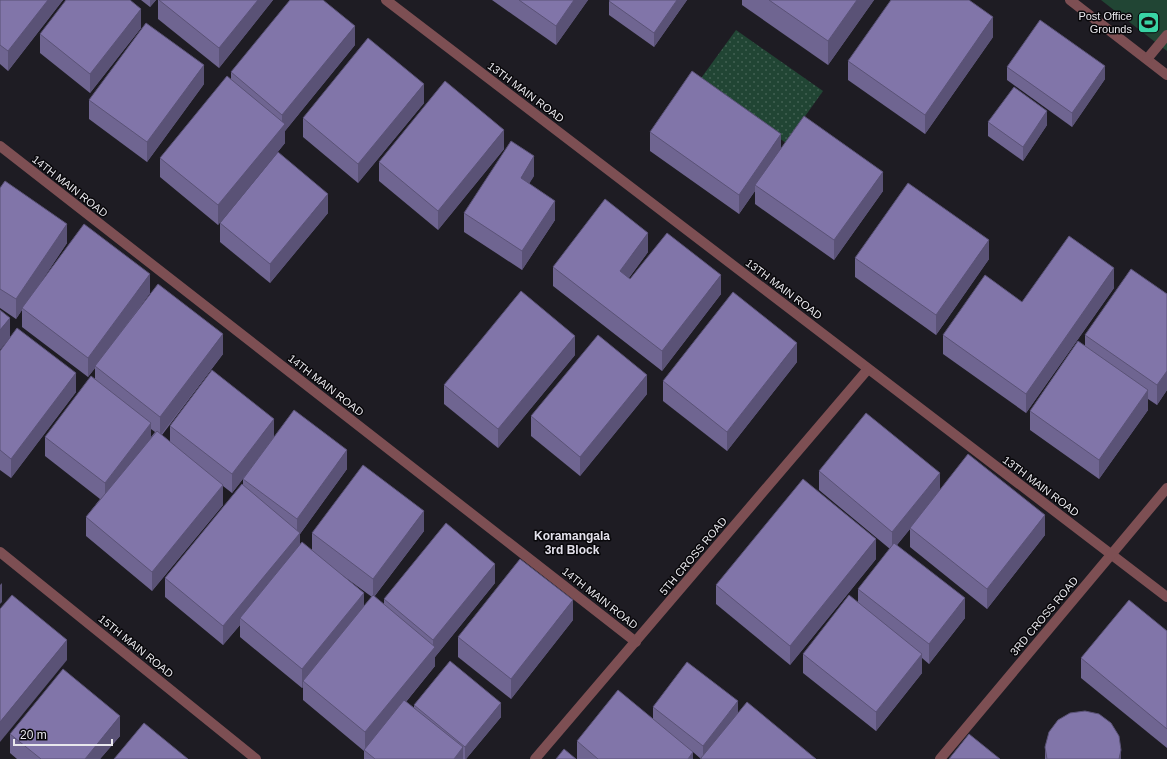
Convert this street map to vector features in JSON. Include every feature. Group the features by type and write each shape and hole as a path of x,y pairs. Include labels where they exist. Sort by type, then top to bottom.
{"street":[{"name":"13TH MAIN ROAD","path":"386,0 1167,597"},
{"path":"1070,0 1167,75"},
{"path":"1147,59 1167,35"},
{"name":"14TH MAIN ROAD","path":"0,146 636,642"},
{"name":"5TH CROSS ROAD","path":"536,759 868,369"},
{"name":"3RD CROSS ROAD","path":"940,759 1167,488"},
{"name":"15TH MAIN ROAD","path":"0,552 256,759"}],"green space":[{"name":"Post Office Grounds","path":"1101,0 1167,0 1167,51 1159,45"},
{"path":"736,30 823,91 786,143 699,81"}],"building":[{"path":"0,0 48,0 8,51 0,45"},
{"path":"66,0 130,0 141,9 90,74 40,34"},
{"path":"159,0 258,0 219,48"},
{"path":"290,0 323,0 355,26 282,115 231,72"},
{"path":"519,0 574,0 556,26"},
{"path":"677,0 654,33 609,1"},
{"path":"769,0 857,0 828,41"},
{"path":"891,0 969,0 993,17 925,115 848,61"},
{"path":"1040,20 1105,66 1072,113 1007,67"},
{"path":"146,23 204,65 147,142 89,100"},
{"path":"368,38 424,84 358,164 303,118"},
{"path":"692,71 781,134 739,195 650,132"},
{"path":"227,76 285,124 218,205 160,158"},
{"path":"445,81 504,130 438,211 379,162"},
{"path":"1014,87 1047,111 1023,147 988,122"},
{"path":"804,116 883,172 834,240 755,185"},
{"path":"511,141 534,156 521,178 555,201 522,251 464,213"},
{"path":"278,152 328,194 270,264 220,223"},
{"path":"5,181 67,224 16,299 0,289 0,188"},
{"path":"908,183 989,240 936,315 855,258"},
{"path":"605,199 648,233 620,271 630,279 667,233 721,275 662,351 553,267"},
{"path":"84,224 150,274 88,358 22,308"},
{"path":"1069,236 1114,268 1026,394 943,335 985,275 1022,302"},
{"path":"1131,269 1167,294 1167,371 1157,385 1085,335"},
{"path":"158,284 223,334 160,417 95,366"},
{"path":"521,291 575,336 498,429 444,385"},
{"path":"733,292 797,343 727,432 663,381"},
{"path":"0,310 10,318 0,330"},
{"path":"17,328 76,373 11,459 0,450 0,351"},
{"path":"598,335 647,375 580,457 531,416"},
{"path":"1078,341 1148,390 1099,460 1030,411"},
{"path":"212,370 274,419 232,474 170,426"},
{"path":"91,376 151,423 105,483 45,437"},
{"path":"294,410 347,450 297,519 243,479"},
{"path":"866,413 940,473 892,532 819,471"},
{"path":"157,431 223,485 152,572 86,517"},
{"path":"968,454 1045,515 987,589 910,528"},
{"path":"363,465 424,511 373,579 312,533"},
{"path":"803,479 876,539 790,646 716,585"},
{"path":"242,484 300,533 223,626 165,578"},
{"path":"446,523 495,564 433,640 384,599"},
{"path":"302,542 364,593 302,669 240,618"},
{"path":"894,543 965,598 929,644 858,589"},
{"path":"520,559 573,600 511,679 458,637"},
{"path":"12,595 67,640 0,722 0,609"},
{"path":"373,595 435,647 365,732 303,681"},
{"path":"849,595 922,654 876,712 803,654"},
{"path":"1129,600 1167,631 1167,729 1081,658"},
{"path":"450,661 501,703 465,747 414,705"},
{"path":"687,662 738,701 703,746 653,707"},
{"path":"63,669 120,716 85,759 41,759 10,734"},
{"path":"618,690 693,752 688,759 598,759 577,741"},
{"path":"404,700 463,747 454,759 375,759 364,750"},
{"path":"747,702 816,759 702,759 701,758"},
{"path":"1085,711 1099,714 1111,723 1119,736 1121,750 1119,759 1047,759 1045,747 1049,732 1058,720 1070,713"},
{"path":"144,723 188,759 114,759"},
{"path":"969,734 1000,759 949,759"},
{"path":"564,749 576,759 556,759"}],"place":[{"name":"Post Office Grounds","path":"1148,22"}],"district":[{"name":"Koramangala 3rd Block","path":"572,543"}]}
